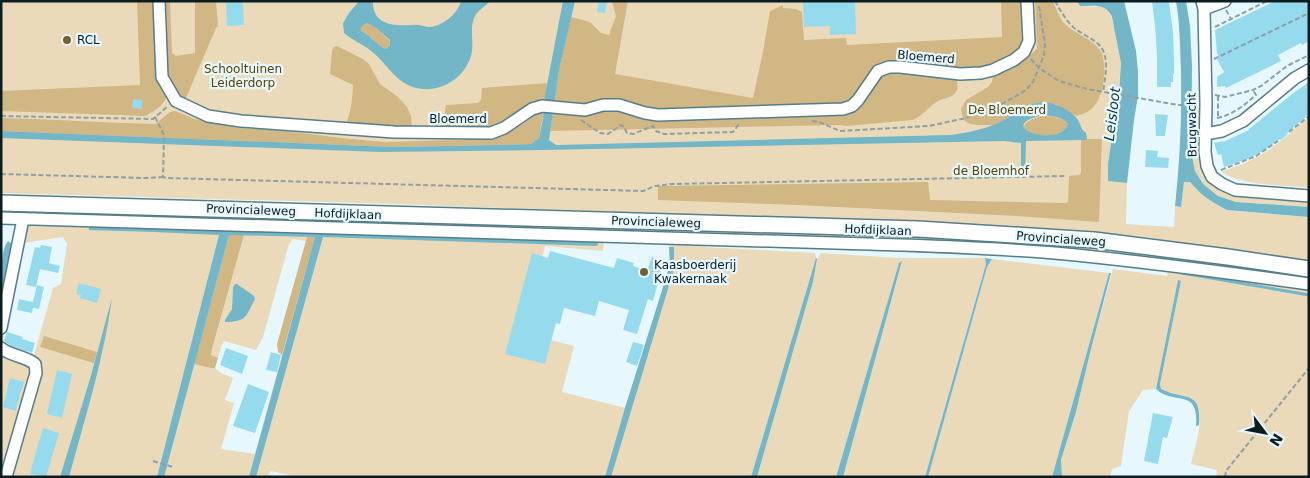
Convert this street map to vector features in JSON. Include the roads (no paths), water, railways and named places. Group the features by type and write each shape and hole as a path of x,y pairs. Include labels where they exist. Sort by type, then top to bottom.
{"main road":[{"name":"Provincialeweg","path":"1,203 918,229 1115,242 1309,269"}],"street":[{"name":"Bloemerd","path":"159,1 162,77 176,100 208,116 241,121 394,132 491,133 504,128 532,109 542,106 585,110 619,105 658,115 843,109 852,106 858,100 878,71 889,67 960,74 981,73 993,70 1014,60 1024,52 1029,41 1027,1"},
{"path":"1203,5 1225,1"},
{"name":"Brugwacht","path":"1203,5 1206,159 1212,177 1235,190 1309,196"},
{"path":"1205,134 1243,121 1295,78 1309,70"},
{"name":"Hofdijklaan","path":"1,218 901,245 1009,250 1188,267 1309,284"},
{"path":"1,328 23,219"},
{"path":"643,237 644,222"},
{"path":"1112,259 1115,242"},
{"path":"1,348 30,360 35,364 36,373 6,477"}],"water":[{"path":"359,1 373,1 376,15 386,23 429,27 439,25 453,15 461,1 490,1 476,14 472,24 472,51 466,66 460,75 451,82 432,89 410,86 400,80 374,53 344,33 343,23","holes":["367,23 390,40 390,46 386,49 361,31 362,26"]},
{"path":"563,1 575,1 559,70 549,140 556,145 950,135 990,126 1025,108 1040,103 1056,105 1072,113 1086,133 1087,139 1026,141 1025,174 1021,174 1021,143 1004,141 380,152 1,138 1,131 392,147 531,144 539,138 545,95","holes":["1039,116 1059,118 1068,124 1063,131 1054,135 1034,134 1026,130 1023,126 1027,121"]},
{"path":"1077,1 1124,1 1136,51 1138,72 1138,96 1127,183 1108,181 1108,163 1119,92 1121,63 1112,17 1103,7 1080,6"},
{"path":"1176,1 1186,1 1190,26 1192,66 1191,151 1195,171 1203,184 1218,196 1236,202 1309,207 1309,217 1227,210 1207,198 1190,182 1184,182 1181,207 1175,206 1181,105 1180,36"},
{"path":"89,227 599,242 597,246 323,237 256,477 249,477 315,237 229,235 164,477 157,477 219,235 89,230"},
{"path":"8,241 12,244 1,298 2,259 5,245"},
{"path":"669,247 674,247 674,269 611,477 605,477 670,265"},
{"path":"816,258 813,282 757,477 751,477"},
{"path":"985,258 992,259 987,267 928,477 925,477 986,264"},
{"path":"902,261 843,477 836,477 899,263"},
{"path":"1109,273 1111,273 1076,412 1061,460 1062,477 1052,477"},
{"path":"1178,280 1181,281 1160,384 1161,389 1195,401 1199,414 1199,425 1196,426 1194,406 1190,402 1163,394 1156,389"},
{"path":"235,284 254,296 255,299 245,317 238,321 225,322 232,309 233,287"},
{"path":"112,298 99,365 69,477 60,477 90,379"}],"waterway":[{"path":"1182,273 1309,295"}],"place":[{"name":"RCL","path":"67,40"},
{"name":"Kaasboerderij Kwakernaak","path":"644,272"}],"park label":[{"name":"Schooltuinen Leiderdorp","path":"243,76"},
{"name":"De Bloemerd","path":"1007,110"},
{"name":"de Bloemhof","path":"991,171"}],"water label":[{"name":"Leisloot","path":"1112,114"}]}
